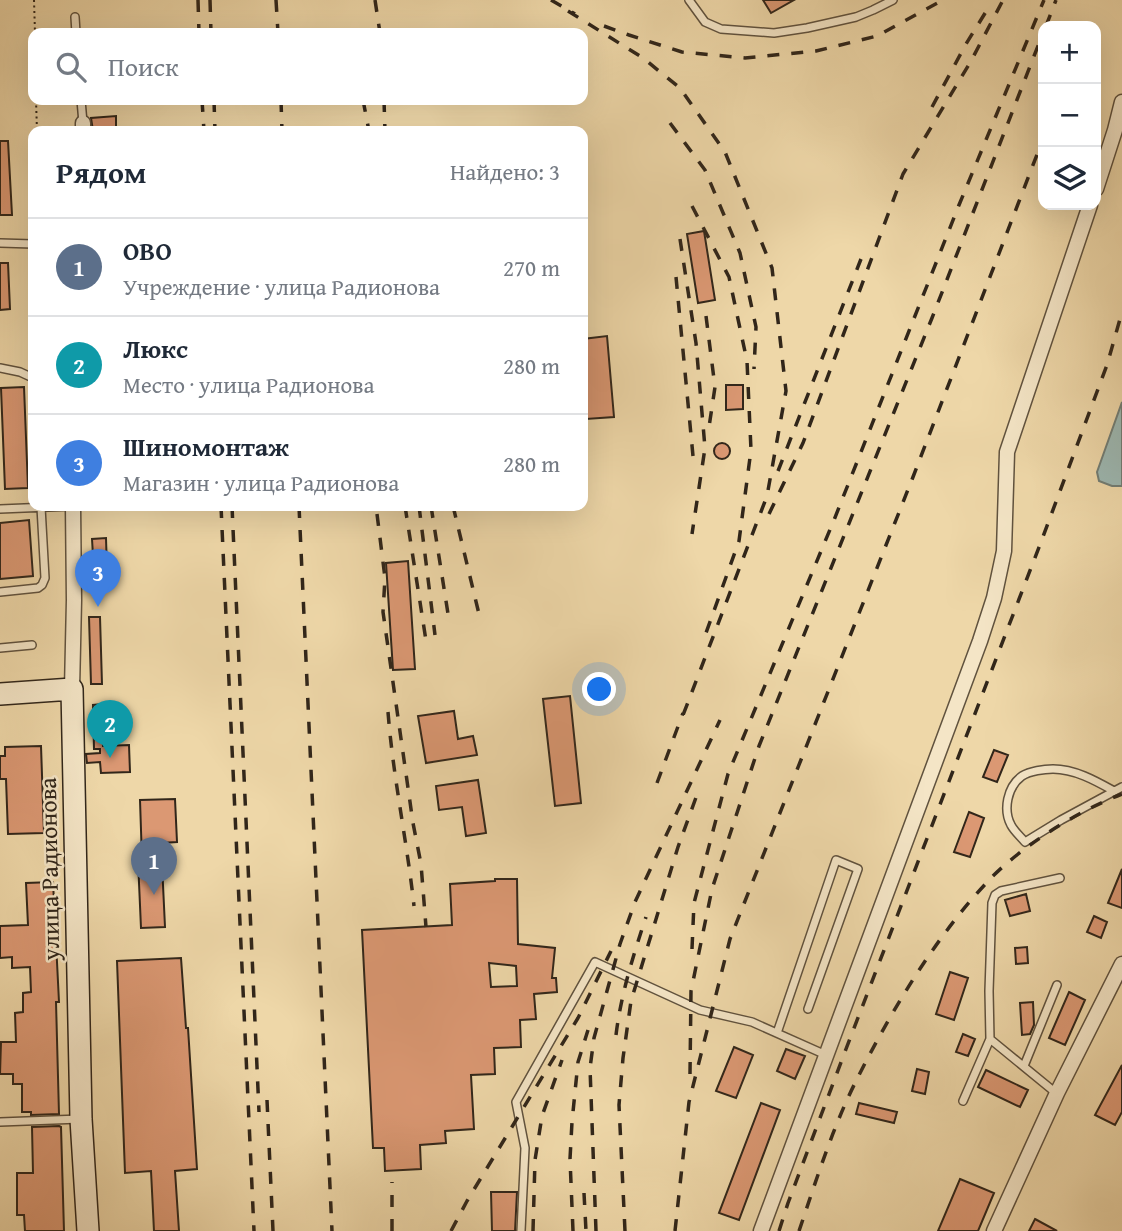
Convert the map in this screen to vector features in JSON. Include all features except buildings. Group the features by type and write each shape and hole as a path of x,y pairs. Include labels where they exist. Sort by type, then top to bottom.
{"street":[{"path":"1101,173 1122,102"},
{"path":"761,1231 994,598 1004,551 1007,452 1088,210"},
{"name":"улица Радионова","path":"73,511 72,689 81,1119 88,1231"},
{"path":"0,694 72,689"},
{"path":"993,1231 1057,1093 1122,964"}],"lane":[{"path":"689,0 705,22 721,29 774,33 856,17 893,0"},
{"path":"75,18 76,28"},
{"path":"81,105 83,126"},
{"path":"0,243 28,244"},
{"path":"0,368 28,375"},
{"path":"0,509 28,508"},
{"path":"0,592 38,588 42,585 45,578 41,511"},
{"path":"0,648 32,645"},
{"path":"1062,769 1118,789 1025,842 1011,826 1006,812 1012,787 1022,776 1039,771 1062,769"},
{"path":"777,1033 836,860 858,869 808,1009"},
{"path":"963,1101 990,1039 992,903 995,895 1060,878"},
{"path":"521,1231 524,1148 516,1102 595,962 700,1010 752,1022 827,1055"},
{"path":"1024,1066 1057,985"},
{"path":"990,1039 1057,1093"},
{"path":"0,1122 81,1119"}],"path":[{"path":"34,0 35,28"},
{"path":"36,105 37,126"}],"water":[{"path":"1122,402 1122,486 1112,486 1099,481 1097,472"}],"railway":[{"path":"198,0 199,28"},
{"path":"210,0 211,28"},
{"path":"276,0 278,28"},
{"path":"375,0 379,28"},
{"path":"551,0 575,14"},
{"path":"604,26 682,52 745,58 816,51 877,36 943,0"},
{"path":"769,514 803,443 903,174 971,61 1003,0"},
{"path":"692,949 694,903 728,774 834,520 1044,0"},
{"path":"1048,21 1056,0"},
{"path":"932,107 987,10"},
{"path":"568,11 643,58 680,88 725,152 772,268 786,391 767,496 680,723"},
{"path":"690,1074 691,991 712,889 759,746 932,318 1038,46"},
{"path":"202,105 204,126"},
{"path":"214,105 215,126"},
{"path":"281,105 282,126"},
{"path":"364,105 368,126"},
{"path":"384,105 385,126"},
{"path":"670,123 705,170 740,253 756,327 754,369"},
{"path":"675,1231 689,1102 730,939 1040,147"},
{"path":"692,206 729,277 747,361 751,450 739,541 706,633"},
{"path":"680,239 696,343 705,448 692,534"},
{"path":"778,471 861,259"},
{"path":"676,277 693,456"},
{"path":"779,1231 1041,542 1107,365 1122,312"},
{"path":"706,316 715,387 709,427"},
{"path":"221,511 254,1231"},
{"path":"232,511 259,1112"},
{"path":"299,511 332,1231"},
{"path":"406,511 427,647"},
{"path":"420,511 435,635"},
{"path":"432,511 449,620"},
{"path":"454,511 479,614"},
{"path":"377,514 385,578 383,612 421,864 426,927"},
{"path":"388,712 414,906"},
{"path":"657,783 683,713"},
{"path":"596,1231 590,1068 594,1038 620,944 635,902 720,720"},
{"path":"625,1231 619,1105 631,1001 678,847 698,792"},
{"path":"799,1231 847,1099 900,1001 952,923 992,877 1020,852 1070,819 1122,794"},
{"path":"616,1035 624,990 646,917"},
{"path":"451,1231 578,1018 611,951"},
{"path":"573,1231 570,1159 572,1122 578,1062 588,1030"},
{"path":"533,1231 535,1160 542,1116 562,1060"},
{"path":"267,1100 273,1231"},
{"path":"392,1182 392,1231"},
{"path":"584,1193 586,1231"}],"place":[{"name":"Шиномонтаж","path":"98,607"},
{"name":"Люкс","path":"110,758"},
{"name":"OBO","path":"154,895"}]}
